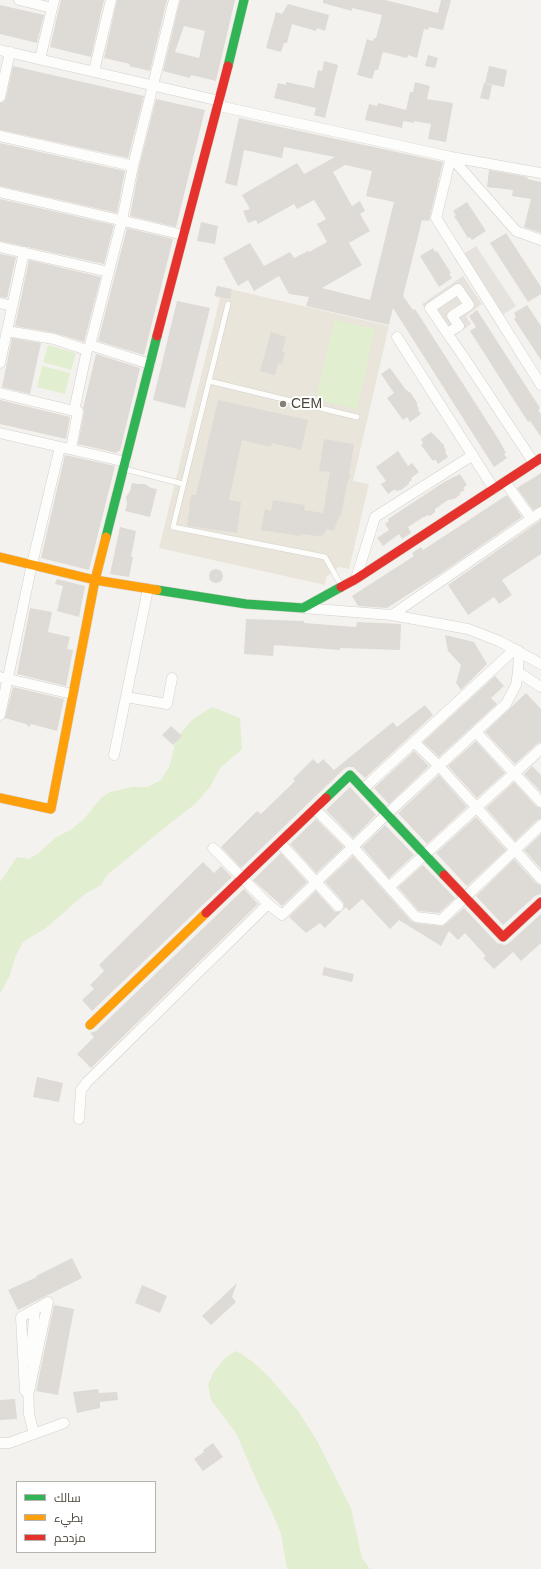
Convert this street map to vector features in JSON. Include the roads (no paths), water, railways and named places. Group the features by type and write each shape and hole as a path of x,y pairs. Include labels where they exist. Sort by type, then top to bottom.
{"street":[{"path":"19,0 53,4 40,59"},
{"path":"94,72 111,0"},
{"path":"74,411 122,220 133,166 174,0"},
{"path":"0,798 51,809 95,580 219,103 244,0"},
{"path":"0,97 5,51 154,85 219,103 451,157 541,173"},
{"path":"0,136 133,166"},
{"path":"451,157 516,231 541,240"},
{"path":"451,157 436,218 541,385"},
{"path":"0,192 184,235"},
{"path":"0,247 109,272"},
{"path":"0,363 24,252"},
{"path":"303,608 356,579 538,460 447,333 430,308 458,289 469,305 452,316 459,326 447,333"},
{"path":"0,303 12,306"},
{"path":"7,331 54,339 150,364"},
{"path":"397,337 494,489"},
{"path":"0,393 78,411 71,450"},
{"path":"0,433 60,447 125,466"},
{"path":"0,715 4,678 60,447"},
{"path":"356,579 375,517 472,455"},
{"path":"505,482 531,518"},
{"path":"392,615 541,512"},
{"path":"0,557 95,580 148,589 246,604 392,615 468,629 499,641 541,664"},
{"path":"114,755 148,589"},
{"path":"213,848 268,904 282,915 388,813 506,704 516,685 518,672 517,650"},
{"path":"364,788 517,650"},
{"path":"518,672 541,688"},
{"path":"4,678 72,694"},
{"path":"126,697 167,704 172,678"},
{"path":"476,732 541,802"},
{"path":"414,742 439,766 541,879"},
{"path":"389,887 541,749"},
{"path":"90,1025 350,775 388,813 504,937 541,902"},
{"path":"315,809 353,847 416,917 441,920 541,825"},
{"path":"280,843 338,906"},
{"path":"79,1119 80,1090 86,1082 268,904"},
{"path":"27,1391 29,1391 48,1302 35,1309 27,1391 29,1414 34,1434"},
{"path":"0,1443 9,1443 64,1423"}],"lane":[{"path":"228,304 173,527 325,557 341,586"},
{"path":"209,381 357,417"},
{"path":"125,466 184,484"}],"place":[{"name":"CEM","path":"283,404"}]}
